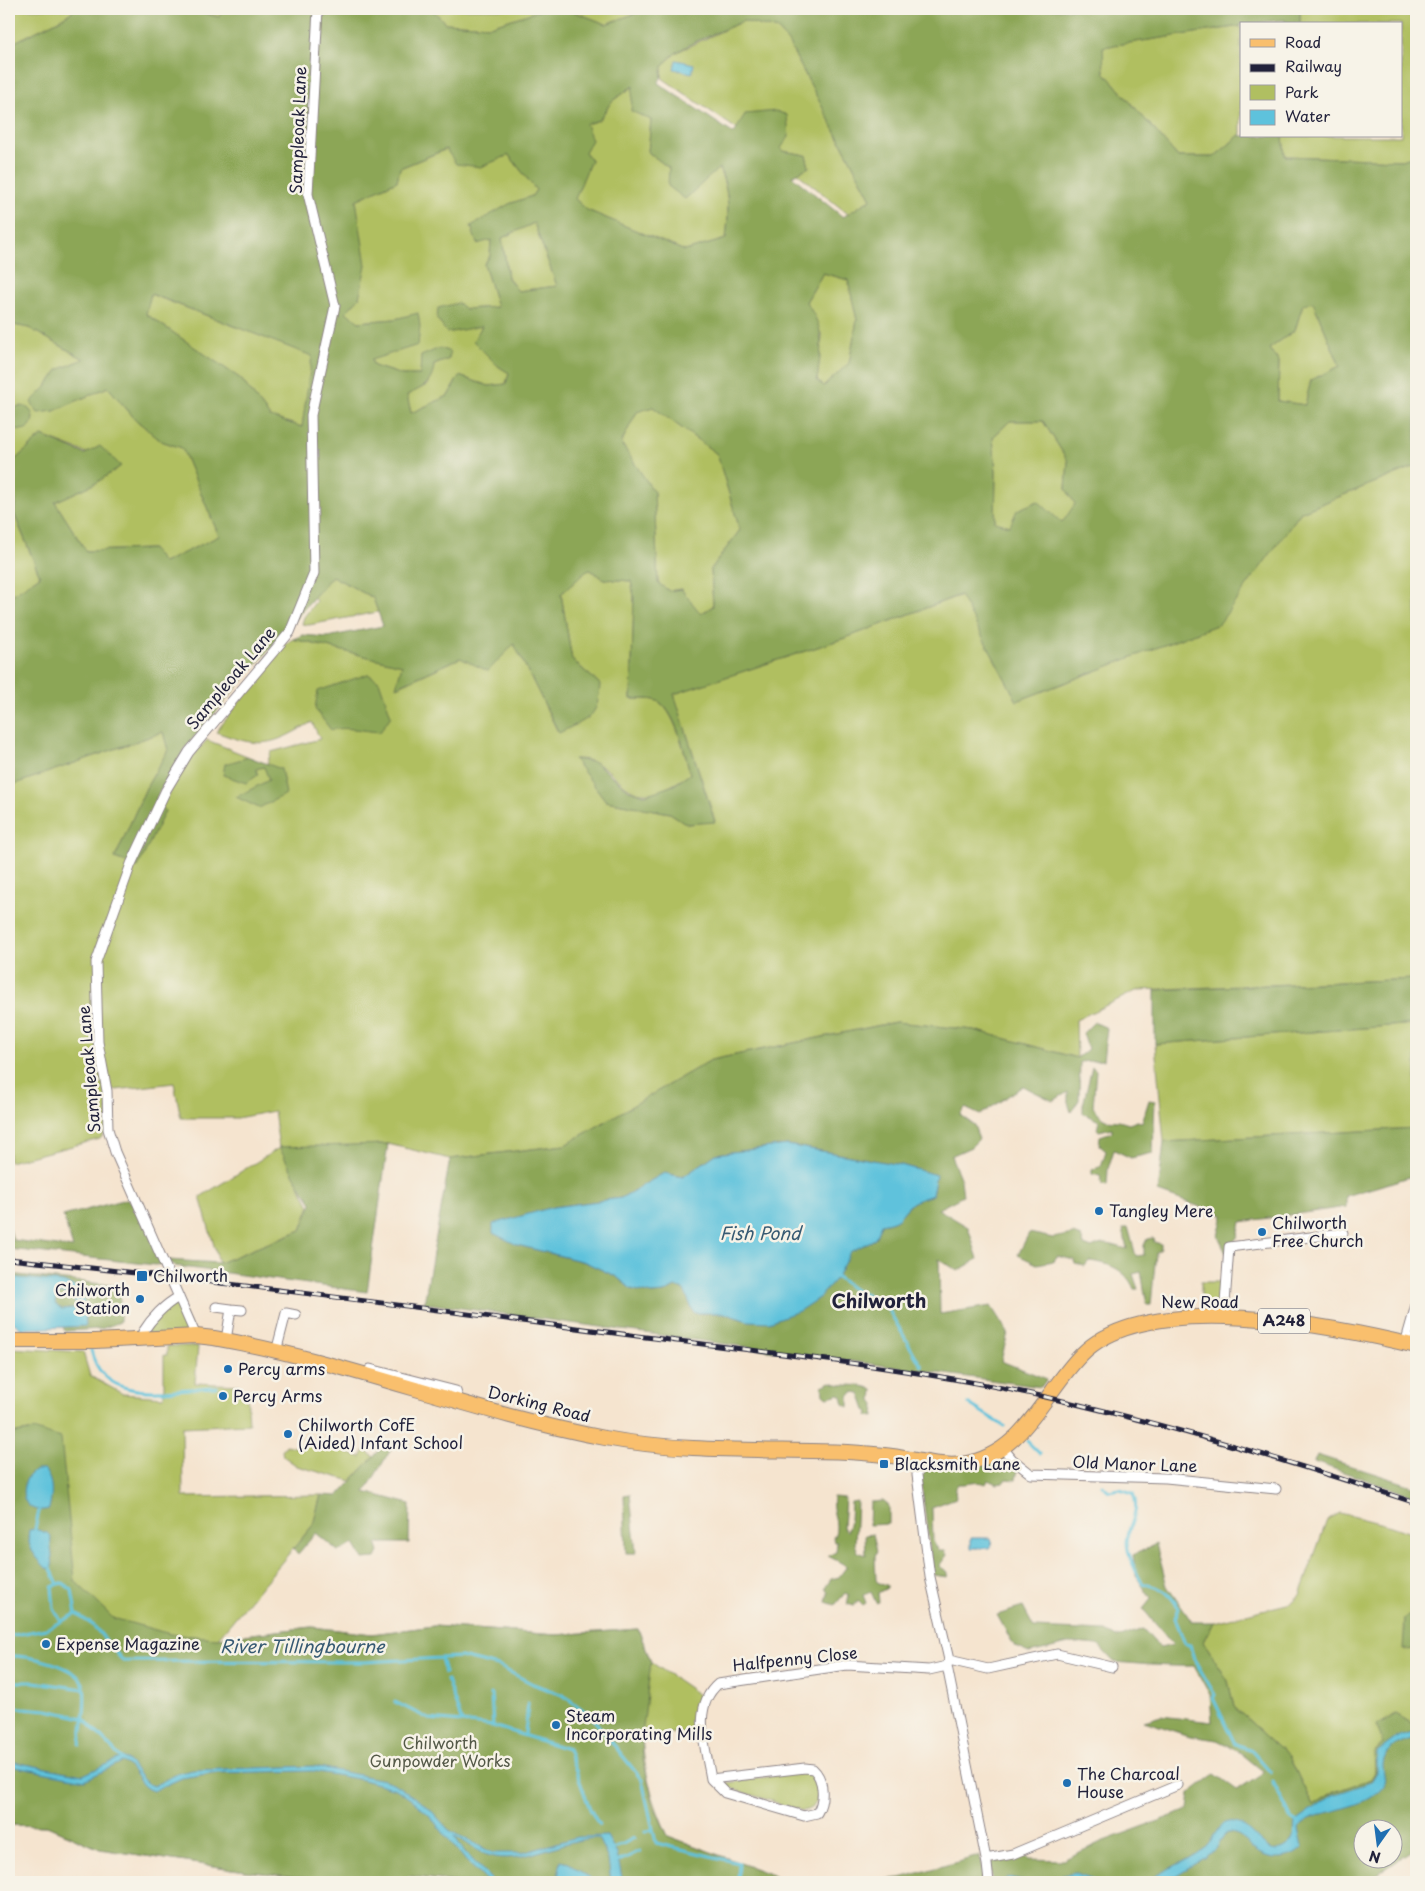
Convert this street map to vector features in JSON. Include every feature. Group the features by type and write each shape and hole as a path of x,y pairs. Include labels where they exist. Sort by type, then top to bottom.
{"main road":[{"name":"New Road","path":"1044,1403 1066,1371 1084,1352 1116,1331 1152,1320 1224,1318 1281,1321 1411,1345"},
{"name":"Dorking Road","path":"9,1341 196,1336 226,1340 402,1381 460,1401 546,1425 642,1444 863,1453 961,1464 983,1458 1003,1448 1023,1430 1044,1403"}],"street":[{"name":"Sampleoak Lane","path":"196,1336 115,1152 108,1129 107,1091 98,1042 96,962 131,864 166,790 189,752 290,632 314,573 311,415 336,306 308,194 318,9"},
{"path":"1224,1318 1229,1247 1343,1233"},
{"path":"144,1338 143,1332 146,1327 168,1304 179,1297"},
{"path":"1411,1345 1416,1306"},
{"path":"216,1307 242,1310"},
{"path":"226,1340 231,1309"},
{"path":"276,1352 283,1313 296,1315"},
{"path":"360,1366 402,1381"},
{"name":"Old Manor Lane","path":"1003,1448 1012,1459 1032,1474 1166,1478 1276,1489"},
{"path":"918,1460 917,1475 930,1577 989,1881"},
{"path":"948,1663 988,1669 1057,1654 1112,1667"},
{"name":"Halfpenny Close","path":"710,1779 702,1712 709,1691 718,1684 847,1665 929,1670 948,1663"},
{"path":"805,1768 813,1769 820,1779 821,1807 817,1813 804,1816 725,1793 710,1779 805,1768"},
{"path":"986,1859 1013,1854 1178,1785"}],"green space":[{"path":"9,9 76,9 59,20 9,45"},
{"path":"76,9 187,9 219,17 223,9 432,9 445,23 490,26 544,9 567,9 606,24 648,9 1300,9 1300,22 1285,22 1285,20 1240,22 1240,26 1103,47 1104,72 1178,157 1214,157 1240,135 1240,138 1283,138 1285,156 1401,160 1416,156 1416,466 1301,512 1219,624 1017,701 960,595 848,637 674,694 715,822 687,824 670,813 606,801 574,759 595,762 629,790 645,795 674,785 690,774 674,721 662,704 649,699 631,699 634,596 631,581 604,579 589,569 561,594 572,660 600,684 597,705 590,716 559,733 514,644 488,671 460,658 396,687 402,665 293,639 303,635 327,637 383,626 373,598 332,576 185,748 156,798 165,811 138,867 115,858 146,788 168,750 163,732 9,786 9,597 40,576 14,513 16,500 9,500 9,465 42,436 85,454 100,446 121,466 96,483 55,502 86,551 152,549 163,563 219,536 182,448 161,441 136,420 108,387 54,411 38,413 31,402 46,387 58,370 84,359 29,328 9,324 9,45 59,20","holes":["743,21 778,30 788,42 871,199 843,217 792,176 809,167 806,155 783,151 781,148 789,137 787,115 776,111 745,114 734,134 658,83 664,65 678,52 689,45","633,86 631,111 651,120 648,152 669,168 668,186 685,199 719,168 723,176 728,203 726,239 685,251 587,210 575,199 591,160 585,152 592,140 586,124 599,120 612,101","446,149 456,164 481,167 509,155 536,190 532,196 509,204 471,226 477,244 491,240 490,256 484,264 497,307 465,309 458,303 438,308 437,319 447,333 482,326 473,341 498,366 509,373 506,384 489,386 459,376 448,396 411,413 407,395 426,384 431,377 434,365 449,359 450,352 440,348 421,356 420,375 402,375 374,366 371,360 418,345 420,326 418,313 395,319 359,322 346,312 359,298 366,265 356,200 397,181 400,168","534,223 557,286 518,291 508,278 502,238","823,273 848,280 857,320 849,363 824,386 817,381 821,349 820,331 813,313 806,302","151,294 312,356 302,427 270,417 241,379 146,314","1313,302 1340,366 1311,380 1305,405 1278,401 1279,361 1269,349 1295,330 1303,304","653,407 717,454 740,530 711,569 713,606 701,614 681,589 669,591 658,583 654,492 621,443 637,412","1010,421 1043,421 1068,461 1066,489 1075,504 1062,523 1038,501 1017,510 1010,526 995,522 996,472 993,437"]},
{"path":"187,9 223,9 220,17"},
{"path":"432,9 544,9 490,26 445,23"},
{"path":"567,9 648,9 606,24"},
{"path":"1300,9 1416,9 1416,156 1401,160 1285,156 1283,138 1402,138 1402,22 1300,22"},
{"path":"743,21 778,30 788,42 871,199 848,214 797,173 809,167 806,155 783,151 746,114 738,130 662,78 663,65 677,52"},
{"path":"1240,26 1240,135 1214,157 1178,157 1104,72 1102,47"},
{"path":"634,86 651,120 648,152 669,168 685,199 718,168 727,194 728,221 726,239 685,251 587,210 574,198 591,160 585,152 586,124 599,120 612,101"},
{"path":"447,149 509,155 536,190 532,196 509,204 491,239 490,256 484,264 497,307 465,309 483,326 498,366 509,373 506,384 489,386 459,376 448,396 411,413 407,395 427,385 434,365 449,359 450,352 421,375 402,375 374,366 371,360 418,314 395,319 358,322 345,312 359,298 356,200 397,181 400,168"},
{"path":"534,223 557,286 517,291 508,277 502,238"},
{"path":"823,273 848,280 857,320 849,364 824,386 817,381 822,336 806,302"},
{"path":"150,294 313,356 302,427 270,417 241,379 146,314"},
{"path":"1313,302 1340,366 1311,380 1305,405 1278,401 1279,361 1269,349 1295,330 1303,304"},
{"path":"9,324 29,328 84,359 58,370 46,387 32,401 54,411 108,387 136,420 161,441 182,448 219,536 163,563 151,549 86,551 55,502 96,483 121,466 42,436 9,465"},
{"path":"21,406 29,410 33,418 29,426 21,430 13,426 9,418 13,410"},
{"path":"653,407 717,454 740,530 711,569 713,606 700,614 681,589 669,591 658,583 654,493 621,443 637,411"},
{"path":"1010,421 1043,421 1068,461 1066,489 1076,504 1063,523 1010,526 995,522 996,472 993,437"},
{"path":"1416,466 1416,979 1138,990 1076,1020 1077,1058 974,1030 895,1022 711,1060 565,1145 450,1159 388,1144 280,1148 310,1206 301,1230 219,1263 200,1197 279,1148 274,1111 237,1118 181,1118 174,1083 107,1091 108,1129 100,1139 9,1162 9,786 163,732 168,750 146,788 115,858 138,867 158,816 174,784 194,754 207,740 267,764 271,752 320,739 312,722 286,736 266,742 245,741 216,732 285,644 293,639 403,665 397,687 460,658 514,643 558,732 600,684 572,660 561,594 589,569 604,579 631,581 634,596 631,699 649,699 662,704 678,732 690,774 666,788 649,793 635,791 605,768 592,761 575,759 606,801 670,813 687,824 715,821 674,694 848,637 961,595 1017,701 1216,625 1301,512"},
{"path":"9,482 16,500 14,514 40,576 9,597"},
{"path":"332,576 373,598 378,612 309,625 302,624 304,617 316,601 313,597"},
{"path":"368,674 379,681 391,716 380,732 349,729 331,730 315,709 318,691"},
{"path":"249,757 281,769 286,794 259,808 236,797 269,780 264,767 256,769 258,775 246,783 223,775 225,764"},
{"path":"1416,979 1416,1024 1155,1044 1155,990"},
{"path":"896,1022 974,1030 1077,1058 1088,1049 1083,1033 1094,1022 1107,1028 1103,1060 1080,1062 1079,1100 1071,1112 1068,1092 1053,1101 1023,1086 980,1115 965,1108 960,1115 974,1125 979,1139 971,1147 951,1156 961,1180 963,1196 938,1209 968,1227 978,1259 958,1271 939,1259 940,1314 991,1306 1008,1333 1001,1361 1047,1379 1041,1387 424,1303 450,1159 565,1145 711,1060","holes":["787,1145 901,1165 935,1175 932,1195 912,1203 895,1220 881,1224 875,1239 849,1252 837,1277 748,1321 723,1313 694,1313 685,1290 675,1287 664,1293 652,1294 631,1289 617,1277 585,1262 517,1245 553,1207 621,1198 664,1173 683,1177 716,1154"]},
{"path":"1416,1024 1416,1128 1164,1142 1155,1044"},
{"path":"1092,1067 1096,1070 1093,1107 1105,1120 1129,1124 1137,1121 1142,1122 1149,1100 1155,1101 1153,1153 1131,1158 1114,1150 1108,1169 1107,1186 1102,1185 1100,1176 1092,1174 1092,1170 1101,1166 1106,1151 1099,1145 1100,1136 1112,1132 1112,1128 1099,1131 1097,1129 1099,1121 1083,1113 1083,1105"},
{"path":"1416,1128 1416,1175 1346,1196 1346,1207 1241,1222 1238,1236 1226,1252 1218,1236 1223,1215 1158,1192 1164,1142"},
{"path":"388,1144 367,1292 175,1266 168,1260 219,1263 301,1230 312,1203 297,1181 279,1147"},
{"path":"127,1199 140,1208 166,1264 155,1265 9,1249 9,1226 13,1240 73,1248 63,1216"},
{"path":"1128,1227 1136,1256 1144,1255 1144,1245 1147,1239 1153,1238 1154,1242 1161,1244 1161,1249 1156,1253 1151,1305 1147,1305 1141,1272 1133,1274 1138,1289 1134,1289 1126,1276 1116,1268 1103,1263 1089,1261 1085,1266 1075,1264 1074,1260 1057,1256 1054,1261 1037,1264 1018,1255 1029,1233 1053,1238 1073,1234 1081,1237 1084,1245 1092,1248 1105,1244 1127,1249 1123,1229"},
{"path":"9,1274 121,1286 120,1322 101,1329 65,1331 46,1296 9,1293"},
{"path":"1201,1282 1222,1282 1221,1308 1201,1307"},
{"path":"175,1299 196,1336 144,1338 146,1327"},
{"name":"Chilworth Gunpowder Works","path":"167,1346 198,1346 195,1383 239,1385 239,1391 247,1392 249,1424 182,1427 183,1497 321,1495 313,1525 218,1638 312,1627 372,1634 434,1626 556,1635 638,1629 651,1662 699,1695 697,1731 642,1736 650,1787 668,1836 791,1882 457,1882 409,1876 400,1882 339,1882 246,1871 100,1849 47,1826 9,1825 9,1570 10,1573 36,1430 9,1434 9,1348 83,1352 90,1376 123,1394 164,1397 164,1355 167,1355"},
{"path":"831,1382 842,1385 863,1386 873,1390 874,1417 868,1416 869,1412 866,1410 860,1393 853,1392 849,1397 849,1407 844,1404 842,1396 839,1394 828,1397 823,1394 822,1386"},
{"name":"Chilworth Gunpowder Works","path":"36,1430 61,1438 75,1581 113,1618 170,1634 217,1638 312,1627 372,1634 434,1626 556,1635 638,1629 651,1662 642,1736 643,1760 654,1806 668,1836 791,1882 457,1882 409,1876 400,1882 339,1882 246,1871 100,1849 47,1826 9,1825 9,1434"},
{"path":"306,1441 361,1457 365,1450 374,1457 351,1481 297,1466 283,1456 282,1451 286,1445 302,1449"},
{"path":"387,1442 393,1446 365,1492 410,1504 409,1543 376,1543 379,1552 376,1558 363,1559 354,1544 338,1551 316,1533 298,1554 293,1549 313,1525 321,1495 338,1496"},
{"path":"1317,1455 1416,1487 1416,1497 1314,1462"},
{"path":"1011,1459 1019,1463 1016,1480 1006,1479 1003,1483 997,1484 988,1480 986,1484 980,1482 958,1484 955,1489 956,1498 932,1507 933,1540 939,1551 945,1551 947,1555 939,1566 948,1572 947,1577 933,1575 920,1474 933,1468 991,1461 1007,1463"},
{"path":"630,1494 636,1553 626,1553 624,1495"},
{"path":"833,1497 845,1498 843,1527 847,1532 851,1502 857,1501 855,1544 858,1552 866,1555 865,1535 873,1534 877,1551 875,1556 876,1580 879,1584 887,1585 887,1588 878,1593 879,1602 876,1603 871,1592 863,1595 866,1603 863,1605 858,1600 854,1606 847,1604 849,1595 845,1593 835,1605 826,1602 828,1593 825,1588 831,1579 839,1577 847,1566 828,1556 836,1552 837,1542 834,1542 833,1538 836,1523 832,1502"},
{"path":"883,1501 889,1506 889,1524 869,1525 870,1502"},
{"path":"1340,1513 1391,1526 1416,1535 1416,1611 1405,1618 1404,1650 1416,1649 1416,1726 1396,1714 1383,1744 1374,1752 1375,1772 1371,1779 1334,1792 1313,1806 1289,1757 1234,1707 1228,1681 1204,1642 1214,1622 1291,1603 1300,1595 1327,1520"},
{"path":"1156,1544 1167,1586 1192,1622 1214,1622 1204,1642 1228,1681 1234,1707 1289,1757 1313,1806 1334,1792 1371,1779 1375,1772 1374,1752 1383,1744 1377,1725 1396,1714 1416,1726 1416,1848 1402,1858 1402,1818 1352,1818 1352,1868 1387,1868 1366,1882 992,1882 990,1863 1021,1854 1029,1859 1063,1860 1101,1842 1188,1810 1190,1793 1215,1774 1237,1790 1264,1772 1237,1750 1217,1740 1190,1736 1144,1721 1161,1716 1212,1722 1210,1695 1194,1666 1114,1662 1098,1645 1073,1643 1029,1653 1015,1647 997,1615 1023,1607 1034,1628 1106,1631 1118,1638 1143,1629 1160,1648 1173,1645 1143,1609 1151,1599 1136,1576 1133,1555"},
{"path":"1416,1611 1416,1649 1403,1650 1405,1618"},
{"path":"807,1771 816,1781 818,1794 815,1805 803,1811 727,1787 727,1783"},
{"path":"979,1856 986,1882 852,1882 900,1878"}],"water":[{"path":"676,60 694,64 692,73 674,69"},
{"name":"Fish Pond","path":"787,1145 901,1165 936,1175 932,1195 912,1203 896,1220 881,1224 875,1239 850,1252 837,1277 820,1297 799,1311 769,1322 748,1321 723,1313 694,1313 684,1290 675,1287 664,1293 652,1294 631,1289 617,1277 585,1262 517,1245 493,1233 493,1224 553,1207 621,1198 664,1173 683,1177 716,1154"},
{"path":"9,1277 63,1282 78,1288 84,1301 86,1326 22,1329 9,1319","holes":["62,1293 73,1298 76,1304 75,1308 62,1309 55,1304 56,1296"]},
{"path":"36,1470 44,1470 51,1483 49,1509 39,1510 32,1508 24,1497 25,1482 29,1475"},
{"path":"35,1529 47,1533 51,1537 51,1569 46,1568 30,1546 29,1530"},
{"path":"971,1538 990,1538 992,1544 990,1548 971,1548"},
{"path":"1416,1731 1416,1738 1405,1741 1387,1754 1383,1765 1384,1786 1375,1795 1355,1805 1322,1814 1301,1825 1299,1829 1303,1847 1298,1852 1285,1857 1271,1857 1252,1848 1238,1835 1226,1833 1216,1849 1206,1857 1165,1882 1146,1882 1185,1861 1206,1847 1225,1823 1237,1822 1271,1849 1279,1850 1287,1846 1294,1838 1295,1822 1333,1795 1371,1782 1377,1772 1377,1752 1399,1736"},
{"path":"122,1757 131,1764 144,1781 153,1786 179,1773 193,1770 314,1766 384,1780 393,1783 427,1806 449,1830 493,1853 522,1853 577,1837 607,1836 617,1854 623,1882 611,1882 608,1859 598,1838 571,1842 528,1855 500,1858 484,1854 454,1836 465,1852 494,1882 488,1882 466,1861 429,1815 413,1801 396,1789 363,1780 313,1771 212,1773 182,1778 153,1791 143,1785 130,1768 122,1762 85,1780 9,1766 9,1761 83,1775"},
{"path":"561,1861 569,1863 595,1882 557,1882"},
{"path":"1076,1873 1102,1882 1084,1882 1070,1879 1050,1882 1005,1882 1007,1877 1028,1881"}],"waterway":[{"path":"837,1277 856,1291 876,1299 888,1309 922,1367"},
{"path":"91,1350 98,1368 110,1380 125,1387 142,1391 216,1387"},
{"path":"969,1404 1004,1426"},
{"path":"1027,1441 1040,1454"},
{"path":"1102,1485 1109,1491 1120,1489 1133,1493 1136,1506 1129,1529 1127,1547 1137,1574 1142,1583 1164,1591 1179,1608 1175,1618 1185,1644 1190,1645 1194,1659 1215,1695 1213,1698 1235,1744 1250,1749 1271,1773"},
{"path":"35,1529 39,1511"},
{"path":"51,1569 58,1584 63,1583 72,1590 76,1614"},
{"path":"58,1584 52,1587 54,1609 61,1621"},
{"name":"River Tillingbourne","path":"9,1636 46,1629 76,1614 93,1625 123,1661 364,1662 461,1657 498,1666 533,1684 563,1695 590,1715 642,1780 656,1843 739,1863 738,1882"},
{"path":"9,1656 28,1657 52,1663 63,1667 80,1679 84,1687 85,1701 80,1745"},
{"name":"River Tillingbourne","path":"441,1658 445,1673"},
{"name":"River Tillingbourne","path":"447,1680 462,1722 493,1726 568,1749 590,1809 599,1825"},
{"path":"11,1682 34,1682 84,1689"},
{"name":"River Tillingbourne","path":"491,1694 493,1726"},
{"path":"395,1702 429,1719 462,1722"},
{"name":"River Tillingbourne","path":"525,1734 528,1703"},
{"path":"9,1707 47,1710 83,1718 122,1759"},
{"path":"1273,1782 1291,1818 1297,1822"},
{"path":"645,1832 651,1830"},
{"path":"612,1850 634,1838"},
{"path":"617,1862 640,1851"}],"railway":[{"path":"9,1259 164,1276 841,1362 998,1387 1096,1409 1188,1433 1416,1503"}],"place":[{"name":"Tangley Mere","path":"1099,1211"},
{"name":"Chilworth Free Church","path":"1262,1232"},
{"name":"Chilworth","path":"142,1276"},
{"name":"Chilworth Station","path":"140,1299"},
{"name":"Percy arms","path":"228,1369"},
{"name":"Percy Arms","path":"223,1396"},
{"name":"Chilworth CofE (Aided) Infant School","path":"288,1434"},
{"name":"Blacksmith Lane","path":"884,1464"},
{"name":"Expense Magazine","path":"46,1644"},
{"name":"Steam Incorporating Mills","path":"556,1725"},
{"name":"The Charcoal House","path":"1067,1783"}],"district":[{"name":"Chilworth","path":"879,1301"}]}
